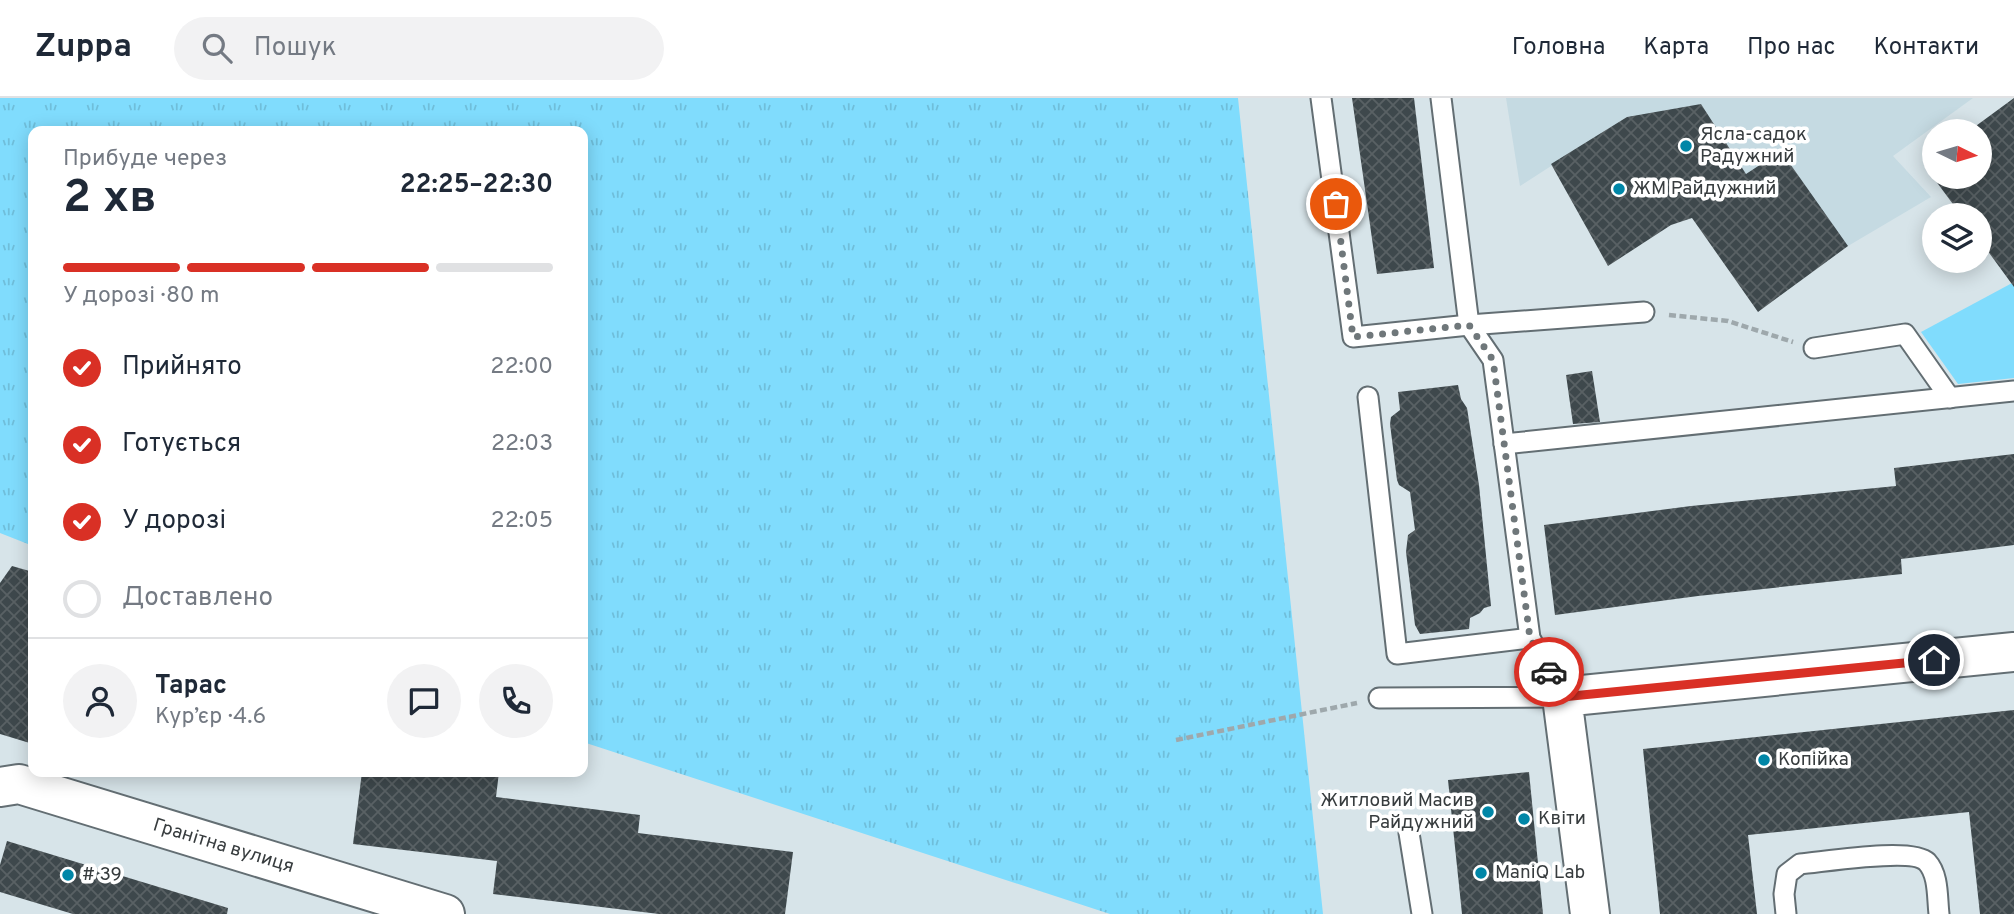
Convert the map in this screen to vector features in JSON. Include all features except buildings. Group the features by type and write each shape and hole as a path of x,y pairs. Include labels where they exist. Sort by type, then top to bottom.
{"street":[{"path":"1590,914 1562,697 2014,652"},
{"name":"Гранітна вулиця","path":"0,787 19,784 445,914"}],"lane":[{"path":"1321,98 1353,337 1644,312"},
{"path":"1379,698 1562,697 1530,638 1493,360 1469,325 1441,98"},
{"path":"1814,348 1905,334 1951,398"},
{"path":"1504,443 2014,391"},
{"path":"1368,397 1397,654 1530,638"},
{"path":"1409,833 1422,914"},
{"path":"1786,914 1784,894 1787,874 1800,864 1905,854 1926,860 1935,874 1939,914"}],"path":[{"path":"1644,312 1728,321 1814,348"},
{"path":"1176,740 1379,698"}],"shaded area":[{"path":"1506,98 1973,98 1944,119 1922,119 1922,135 1893,156 1931,197 1848,246 1689,213 1674,197 1627,117 1520,186"}],"green space":[{"path":"0,98 1238,98 1323,914 1110,914 588,744 588,126 28,126 28,544 0,533"},
{"path":"2014,282 2014,378 1958,384 1921,332"}],"way so far":[{"path":"1336,204 1353,337 1469,325 1493,360 1530,638 1549,672"}],"place":[{"name":"Ясла-садок Радужний","path":"1686,146"},
{"name":"ЖМ Райдужний","path":"1619,189"},
{"name":"Копійка","path":"1764,760"},
{"name":"Житловий Масив Райдужний","path":"1488,812"},
{"name":"Квіти","path":"1524,819"},
{"name":"ManiQ Lab","path":"1481,873"},
{"name":"# 39","path":"68,875"}],"route":[{"path":"1549,672 1562,697 1934,660"}]}
